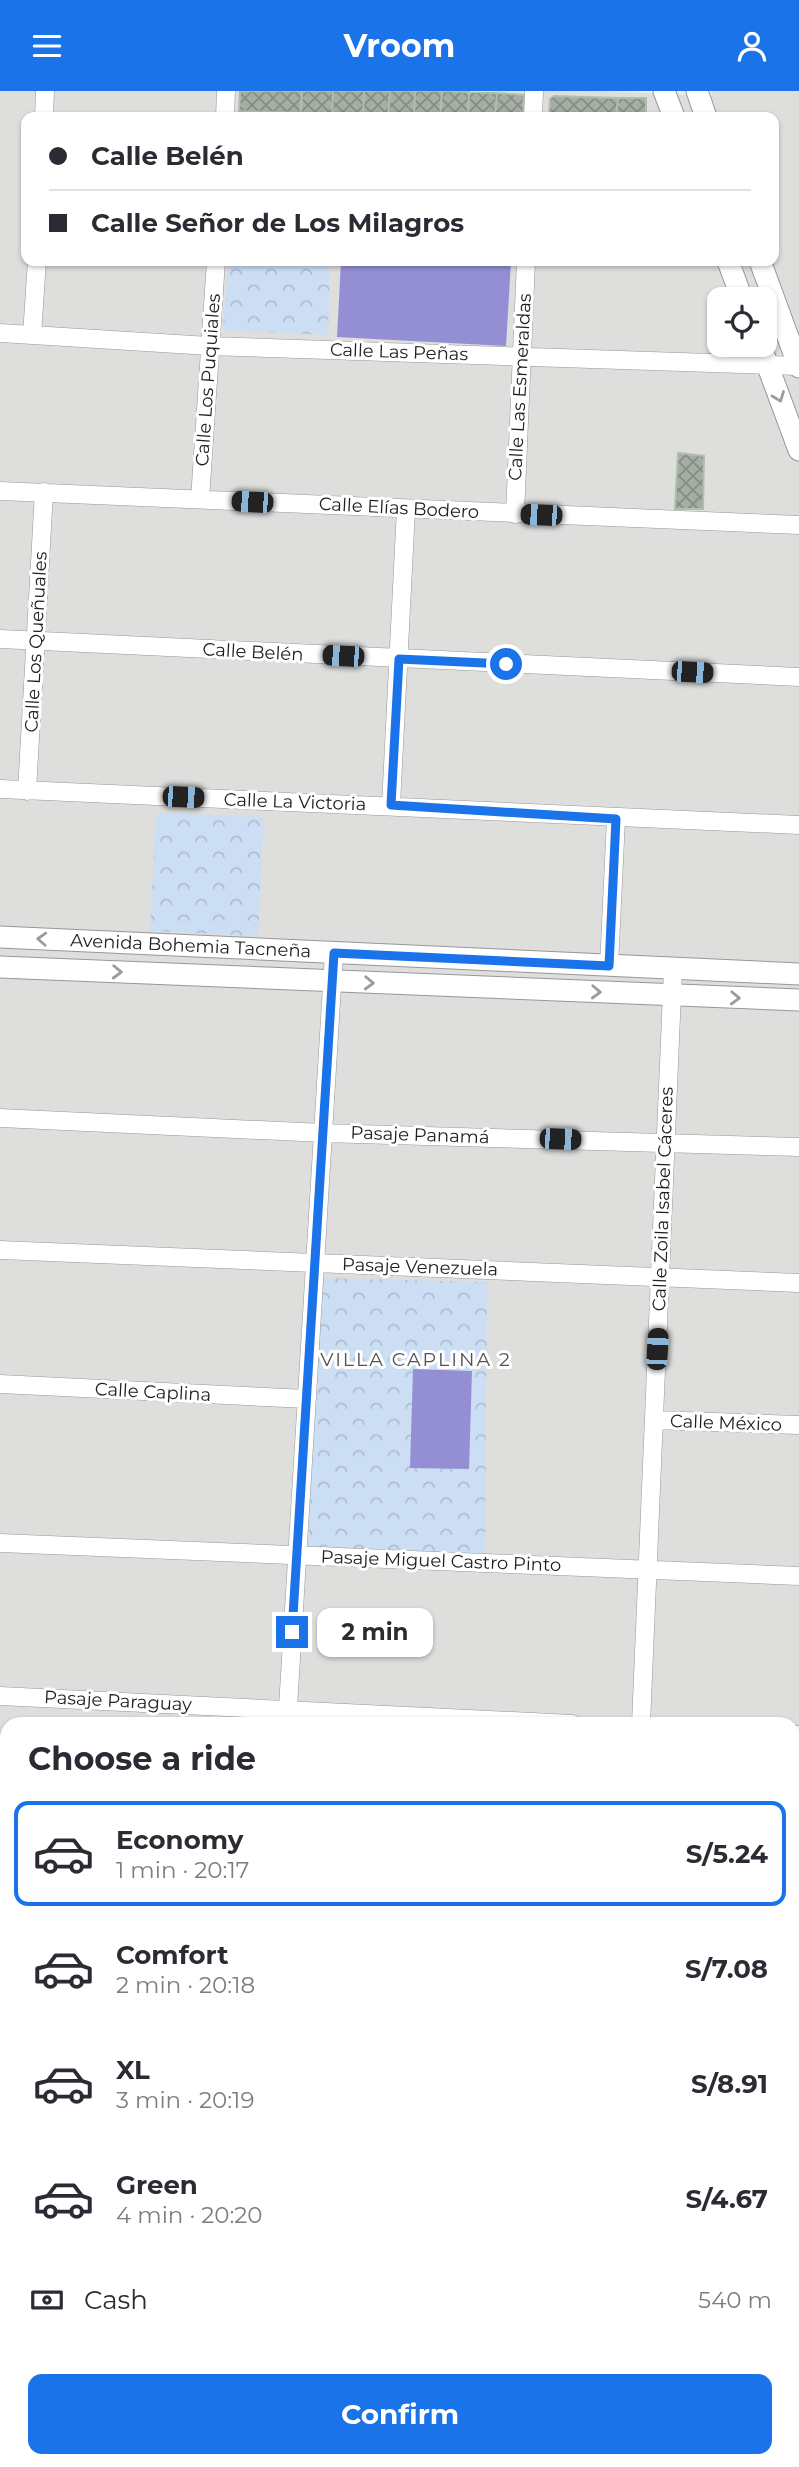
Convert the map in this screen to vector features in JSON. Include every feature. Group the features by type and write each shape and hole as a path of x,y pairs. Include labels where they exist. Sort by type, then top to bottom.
{"street":[{"path":"44,112 45,91"},
{"path":"225,112 226,91"},
{"path":"533,112 534,91"},
{"path":"664,91 672,112"},
{"path":"697,91 704,112"},
{"path":"32,335 37,266"},
{"name":"Calle Los Puquiales","path":"200,499 216,266"},
{"name":"Calle Las Esmeraldas","path":"515,513 526,266"},
{"path":"730,266 738,287"},
{"path":"762,266 799,366"},
{"name":"Calle Las Peñas","path":"0,333 209,346 799,366"},
{"path":"765,357 799,450"},
{"name":"Calle Elías Bodero","path":"0,491 799,525"},
{"name":"Calle Los Queñuales","path":"27,791 44,492"},
{"path":"391,805 406,509"},
{"name":"Calle Belén","path":"0,639 799,677"},
{"name":"Calle La Victoria","path":"0,789 391,805 616,819 799,825"},
{"path":"609,966 616,819"},
{"name":"Avenida Bohemia Tacneña","path":"0,937 799,974"},
{"path":"287,1717 334,953"},
{"name":"Avenida Bohemia Tacneña","path":"0,967 799,1000"},
{"name":"Calle Zoila Isabel Cáceres","path":"641,1717 673,969"},
{"name":"Pasaje Panamá","path":"0,1118 323,1133 799,1147"},
{"name":"Pasaje Venezuela","path":"0,1249 799,1283"},
{"name":"Calle Caplina","path":"0,1384 307,1399"},
{"name":"Calle México","path":"654,1420 799,1425"},
{"name":"Pasaje Miguel Castro Pinto","path":"0,1543 799,1576"},
{"name":"Pasaje Paraguay","path":"0,1696 287,1717"}],"shaded area":[{"path":"0,91 603,91 712,96 711,91 799,91 799,1717 0,1717"},
{"path":"341,266 511,266 506,346 337,337"},
{"path":"413,1369 472,1371 469,1469 410,1468"}],"green space":[{"path":"228,266 330,266 328,335 223,330"},
{"path":"156,813 264,817 258,936 150,931"},
{"path":"320,1278 487,1282 485,1560 308,1551"}],"building":[{"path":"240,91 302,91 301,112 239,111"},
{"path":"302,91 333,91 332,112 300,112"},
{"path":"333,91 364,91 363,112 332,112"},
{"path":"364,91 390,91 388,112 363,112"},
{"path":"390,91 415,91 414,112 388,112"},
{"path":"415,91 442,91 440,112 414,112"},
{"path":"442,91 469,92 468,112 440,112"},
{"path":"469,92 497,93 495,112 468,112"},
{"path":"497,93 524,95 523,112 495,112"},
{"path":"554,96 618,98 617,112 549,112 550,99"},
{"path":"618,98 646,98 646,112 617,112"},
{"path":"678,453 704,456 703,509 675,509"}],"district":[{"name":"VILLA CAPLINA 2","path":"416,1359"}],"route":[{"path":"292,1632 334,953 609,966 616,819 391,805 399,659 506,664"}]}
